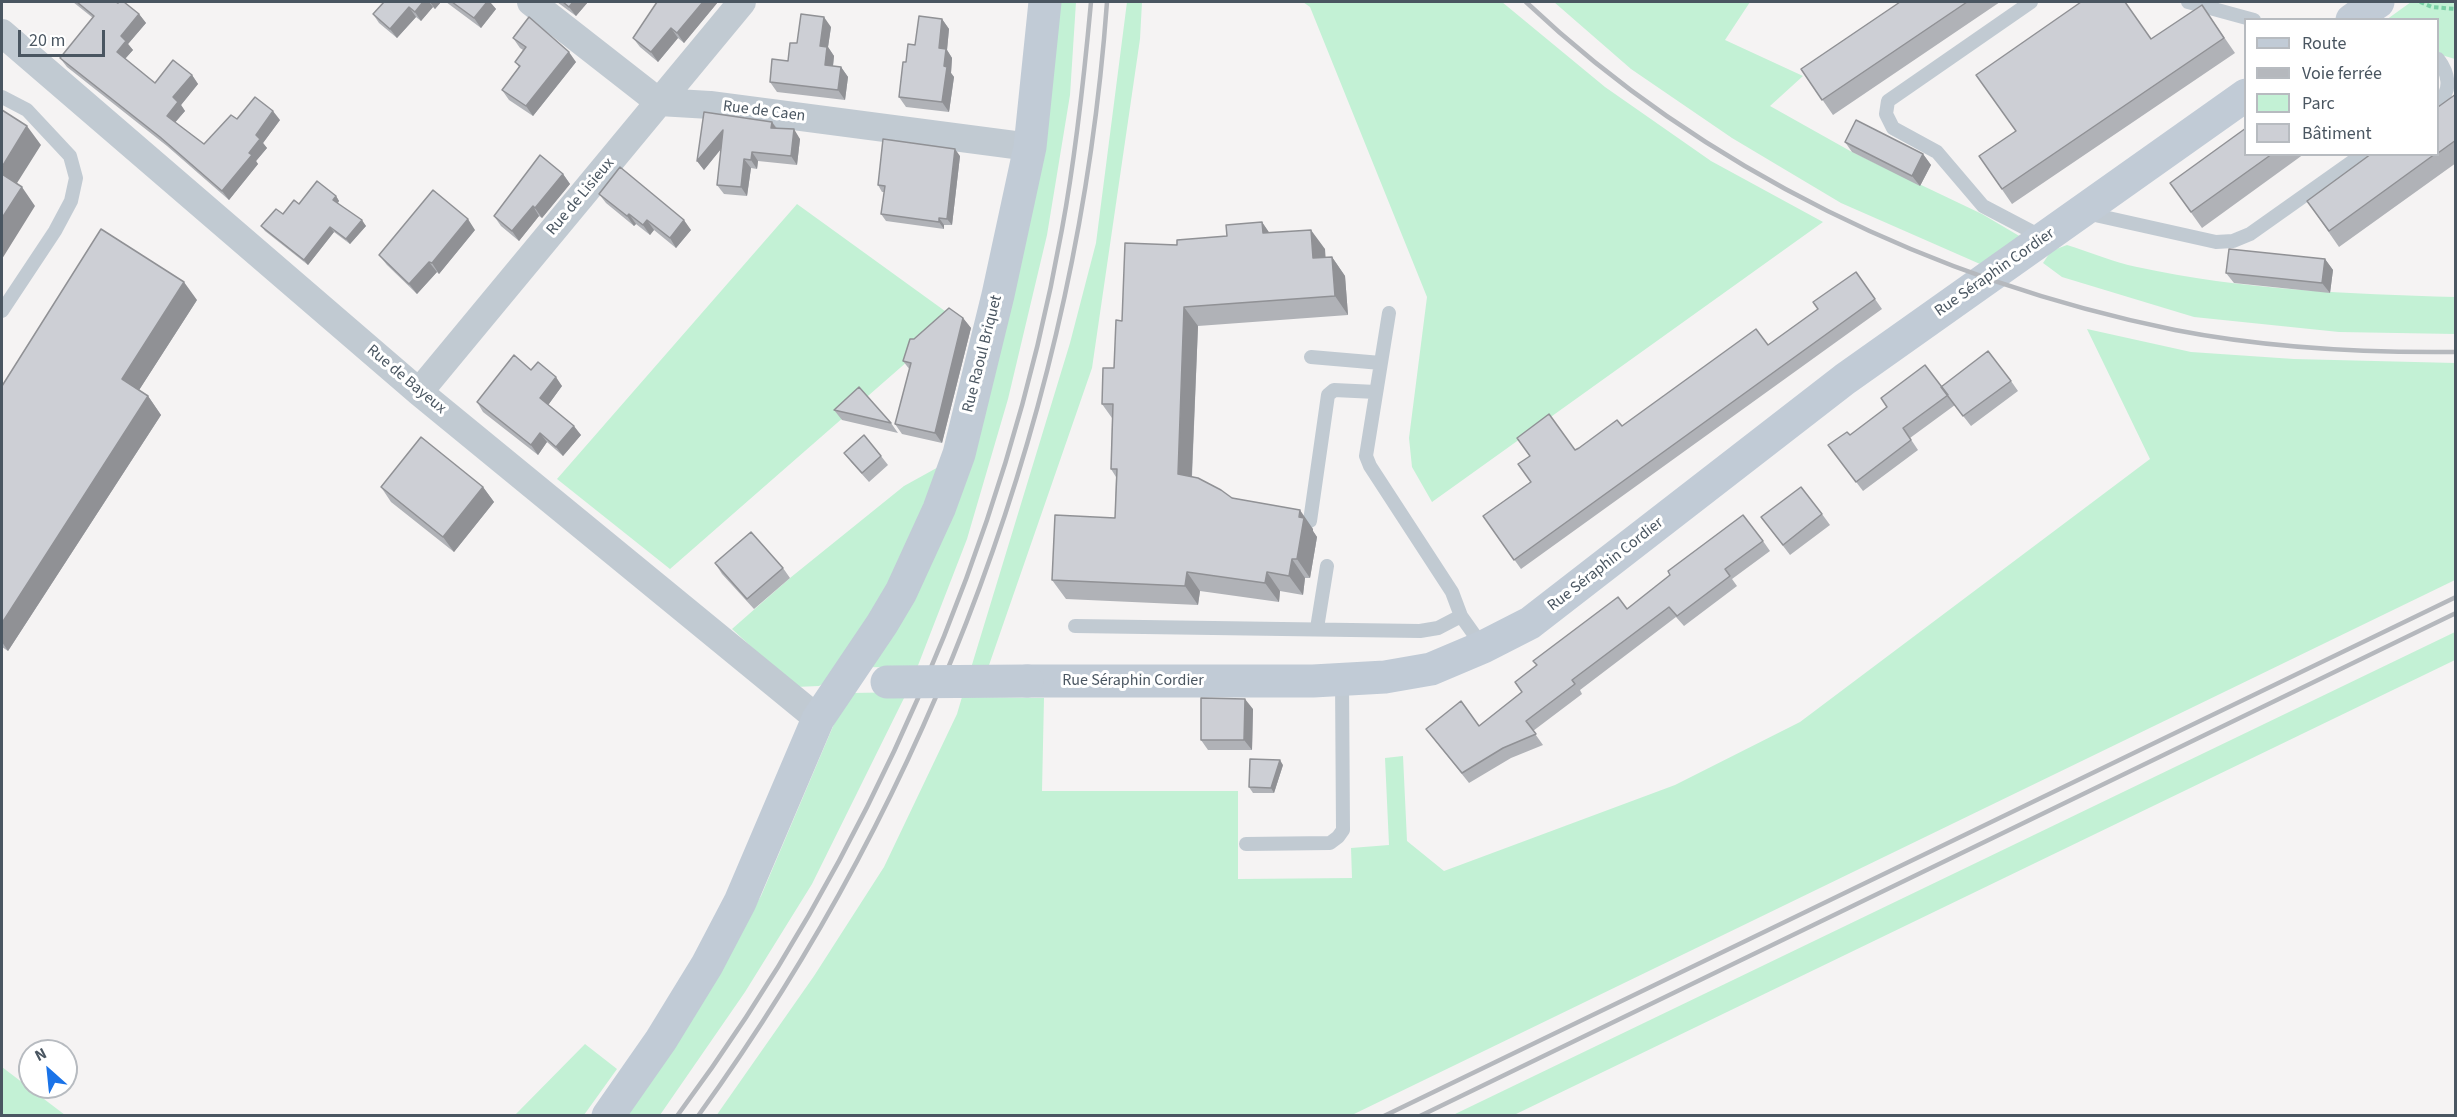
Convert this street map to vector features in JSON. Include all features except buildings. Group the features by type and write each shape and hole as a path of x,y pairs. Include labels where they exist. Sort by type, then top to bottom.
{"street":[{"path":"531,2 659,102"},
{"name":"Rue de Lisieux","path":"419,392 742,2"},
{"name":"Rue Raoul Briquet","path":"608,1116 661,1040 707,966 740,902 818,719 901,592 939,509 958,454 998,295 1030,147 1045,2"},
{"path":"2355,18 2378,2"},
{"name":"Rue de Bayeux","path":"2,33 419,392 818,719"},
{"name":"Rue Séraphin Cordier","path":"843,681 1342,680 1384,677 1431,669 1483,647 1530,623 1845,379 2244,97"},
{"name":"Rue de Caen","path":"659,102 710,105 1030,147"}],"lane":[{"path":"2031,2 1888,101 1886,114 1893,128 1937,152 1983,206 2044,238"},
{"path":"2188,2 2247,18"},
{"path":"2439,60 2446,70 2448,86 2444,98 2439,101"},
{"path":"2,98 27,110 70,156 76,178 71,201 55,231 2,311"},
{"path":"2081,212 2216,243 2233,241 2250,234 2360,156"},
{"path":"1389,313 1366,456 1370,466 1452,592 1461,616 1483,647"},
{"path":"1311,357 1381,363"},
{"path":"1310,521 1328,395 1334,390 1376,392"},
{"path":"1317,628 1327,566"},
{"path":"1075,626 1420,631 1438,628 1461,616"},
{"path":"1246,844 1330,843 1343,830 1342,680"}],"path":[{"path":"2420,2 2432,7 2456,9"}],"green space":[{"path":"1055,2 1076,2 1070,95 1047,235 1008,399 967,539 917,668 867,667 925,569"},
{"path":"1127,2 1142,2 1140,39 1092,368 988,668 971,668 1070,343 1096,243"},
{"path":"1303,2 1502,2 1605,87 1711,161 1823,222 1432,502 1412,467 1409,438 1427,297 1310,7"},
{"path":"1554,2 1750,2 1725,40 1803,76 1770,106 1852,152 1982,214 2021,237 1980,264 1841,203 1732,138 1631,69"},
{"path":"2411,2 2455,2 2455,59 2439,54 2439,18 2389,18"},
{"path":"797,204 956,319 670,569 557,479"},
{"path":"2067,245 2128,265 2216,281 2296,290 2455,297 2455,334 2339,332 2194,317 2062,277 2043,263 2051,251"},
{"path":"2087,329 2191,352 2294,359 2455,363 2455,580 1352,1115 716,1116 814,976 884,867 957,714 962,697 1044,698 1042,791 1238,791 1238,879 1352,878 1351,848 1389,845 1385,758 1403,756 1407,841 1444,871 1675,785 1800,722 2150,459"},
{"path":"942,465 908,567 839,674 819,686 795,687 732,629 790,578 904,486"},
{"path":"2455,632 2455,660 1514,1115 1453,1115"},
{"path":"907,692 812,884 745,992 660,1115 620,1116 689,1017 761,896 834,724 852,693"},
{"path":"585,1044 617,1069 584,1115 515,1115"},
{"path":"2,1067 18,1079 18,1099 44,1099 65,1115 2,1115"}],"railway":[{"path":"677,1116 746,1018 809,914 868,806 920,694 966,580 1005,464 1037,347 1062,229 1071,173 1091,2"},
{"path":"698,1116 782,991 857,861 923,726 980,587 1027,445 1064,299 1091,151 1107,2"},
{"path":"1526,2 1595,63 1669,118 1747,167 1828,211 1911,249 1998,282 2086,309 2210,336 2315,348 2385,352 2456,352"},
{"path":"1384,1116 2456,597"},
{"path":"1420,1116 2456,613"}]}
